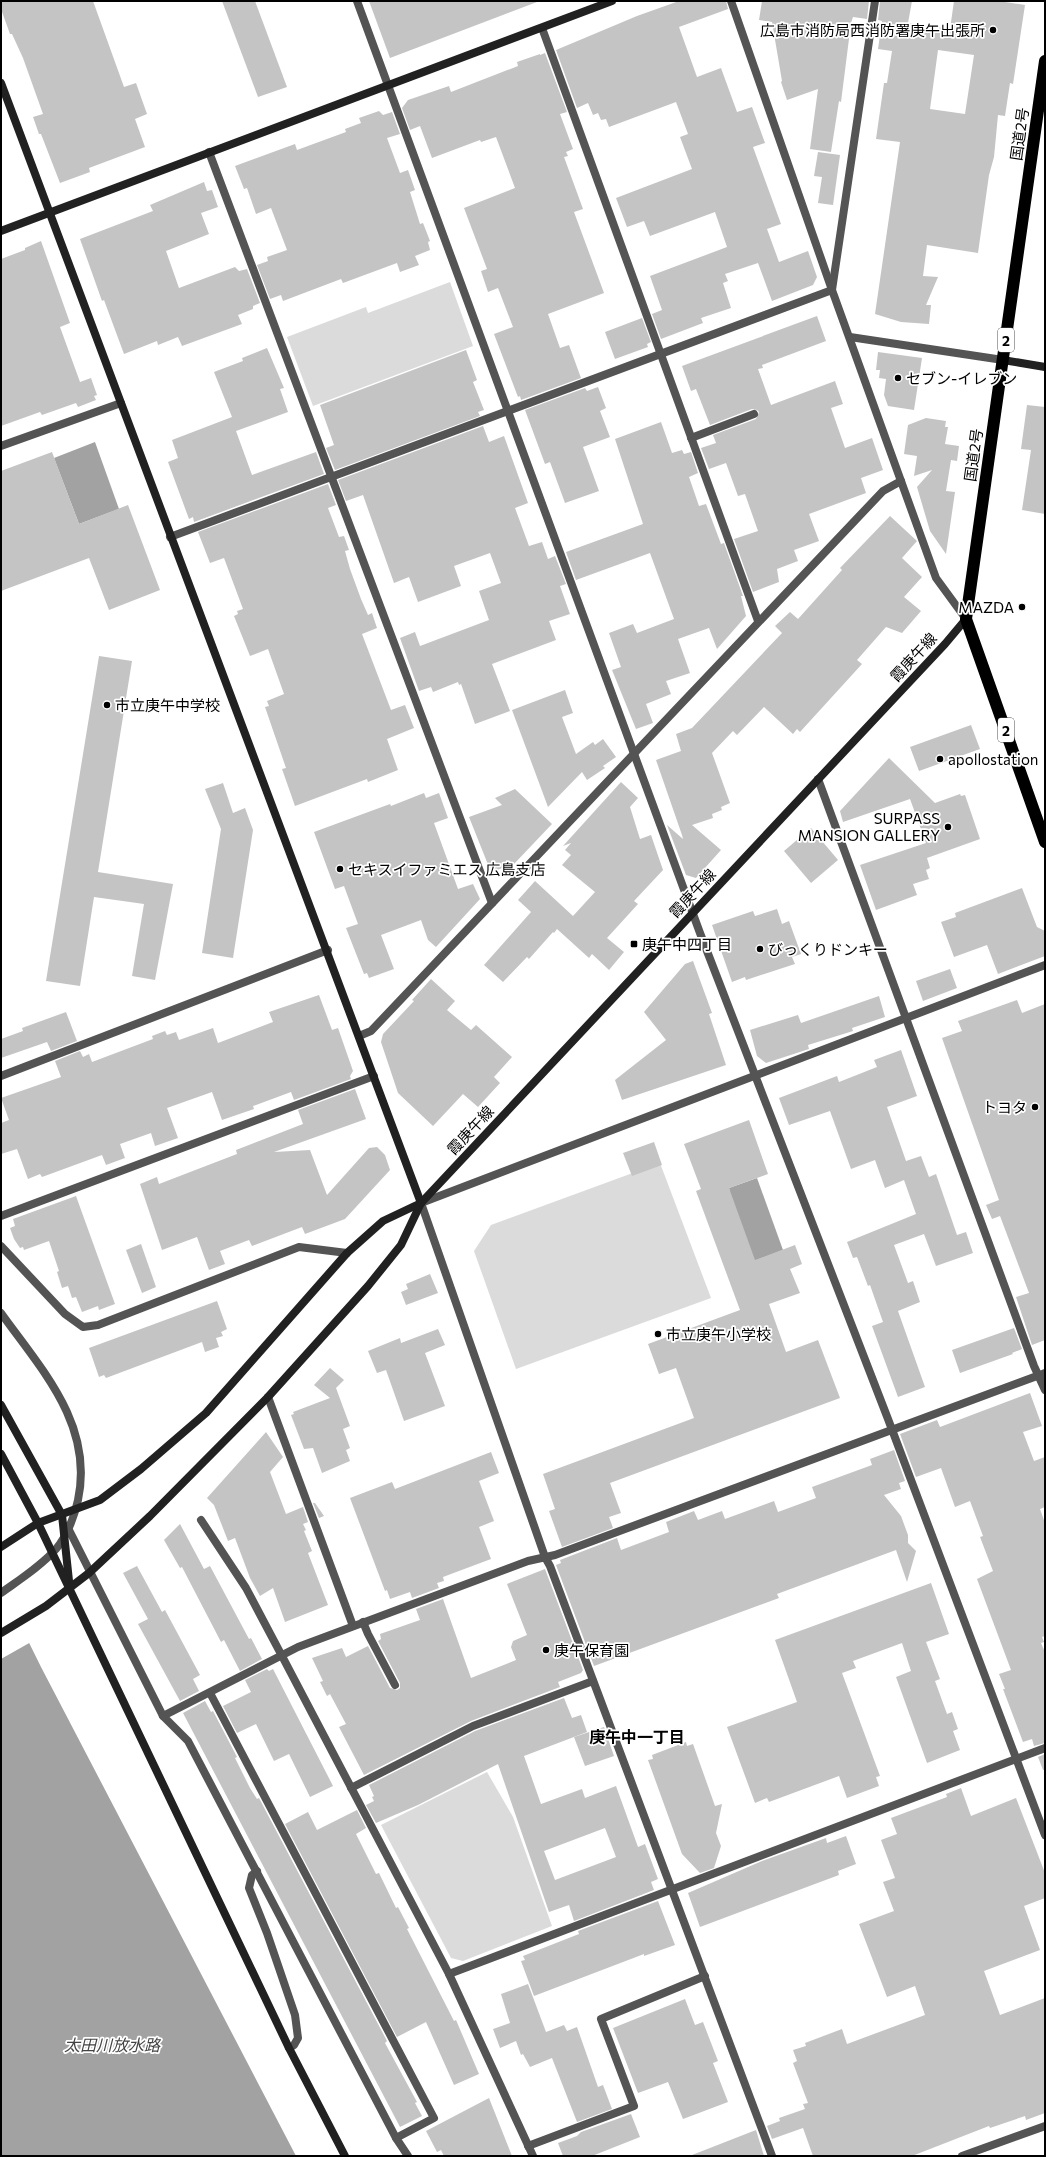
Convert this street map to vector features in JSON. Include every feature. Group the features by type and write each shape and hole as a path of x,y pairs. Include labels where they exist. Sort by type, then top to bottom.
{"highway":[{"name":"国道2号","path":"1045,61 966,619 1045,842"}],"street":[{"path":"357,1 634,755 755,1077 892,1430 1045,1834"},
{"path":"1,231 612,1"},
{"path":"731,1 832,290 850,336 936,578 966,619"},
{"path":"832,290 875,1"},
{"path":"542,28 758,622"},
{"path":"1,83 170,537 328,950 421,1203 545,1557 550,1566 772,2156"},
{"path":"209,152 492,903"},
{"path":"170,537 832,290"},
{"path":"850,336 1045,367"},
{"path":"1,446 121,403"},
{"path":"691,438 754,414"},
{"path":"359,1036 371,1031 883,491 901,481"},
{"name":"霞庚午線","path":"421,1203 818,780 966,619"},
{"path":"818,780 1042,1374 1045,1390"},
{"path":"1,1076 328,950"},
{"path":"3,1546 38,1523 100,1500 141,1469 206,1413 347,1253 383,1221 421,1203 755,1077 1045,965"},
{"path":"1,1216 374,1076"},
{"path":"1,1633 46,1606 89,1573 150,1516 268,1397 402,1246 421,1203"},
{"path":"1,1246 65,1314 83,1327 98,1325 299,1247 347,1253"},
{"path":"1,1313 58,1392 77,1436 81,1462 81,1485 75,1510 60,1543 45,1560 1,1593"},
{"path":"163,1716 298,1647 528,1561 555,1555 1042,1374"},
{"path":"268,1397 353,1626"},
{"path":"1,1405 62,1515 89,1573 163,1716 188,1741 396,2138 408,2156"},
{"path":"1,1454 38,1523 289,2048 345,2156"},
{"path":"62,1515 69,1588"},
{"path":"201,1520 246,1588 449,1974 533,2156"},
{"path":"363,1622 395,1685"},
{"path":"351,1788 473,1726 593,1681"},
{"path":"210,1693 434,2118 396,2138"},
{"path":"449,1974 1045,1748"},
{"path":"257,1871 252,1875 249,1888 268,1933 295,2015 298,2038 294,2045 289,2048"},
{"path":"528,2146 634,2106 601,2019 705,1976"},
{"path":"962,2156 1045,2126"}],"shaded area":[{"path":"450,282 473,346 313,406 287,337 366,307 368,313"},
{"path":"660,1163 711,1298 516,1369 474,1251 491,1225"},
{"path":"487,1772 513,1817 552,1926 463,1961 451,1958 381,1825"}],"water":[{"path":"95,442 119,509 79,524 54,458"},
{"path":"757,1178 783,1250 743,1265 729,1188"},
{"name":"太田川放水路","path":"1,1586 41,1667 296,2156 1,2156"}],"pier":[{"path":"1,1584 31,1642 1,1659"}],"building":[{"path":"1,1 93,1 124,87 136,83 147,114 135,119 145,147 89,168 90,172 60,183 33,117 43,114 23,58 12,34 10,34 1,9"},
{"path":"222,1 255,1 287,87 258,97"},
{"path":"369,1 537,1 537,2 390,58"},
{"path":"679,1 726,1 728,9 679,27 697,77 721,68 737,112 752,107 765,143 753,147 781,224 767,229 779,262 808,251 817,277 813,285 772,301 758,263 725,274 728,281 723,283 731,308 701,318 703,323 661,339 652,314 662,310 650,276 727,247 715,212 650,236 644,221 627,227 616,198 692,169 680,137 688,134 676,102 609,127 606,119 601,120 598,113 593,115 588,103 577,108 556,50 637,16"},
{"path":"762,1 869,1 867,19 853,17 851,23 841,102 839,101 831,152 810,149 818,89 787,100 781,82 772,22 759,20"},
{"path":"880,1 912,1 908,23 950,29 954,1 999,1 1025,5 1013,84 1010,83 1005,116 998,115 994,157 989,175 978,253 927,245 923,276 938,277 926,305 931,305 929,324 901,322 875,314 900,142 876,139 884,83 887,83 892,51 878,49 882,21 878,20","holes":["938,50 974,55 965,114 930,109"]},
{"path":"545,53 567,112 560,114 573,149 566,152 568,156 564,157 583,209 574,212 604,293 548,314 560,348 569,345 581,378 521,400 520,396 518,397 494,334 513,327 498,288 488,292 481,271 487,269 464,208 515,188 496,137 481,142 480,140 432,158 420,126 410,130 402,108 408,100 449,86 451,92 518,66 517,62"},
{"path":"379,111 383,115 392,112 400,134 387,138 400,173 408,170 415,190 410,192 420,224 423,223 430,241 428,242 430,250 415,256 419,265 400,272 397,263 343,283 341,279 283,301 281,295 270,299 257,265 268,261 267,257 287,250 271,208 256,214 247,188 244,189 235,166 295,144 297,150 346,132 345,129 361,123 359,118"},
{"path":"818,152 840,155 833,205 818,203 822,177 814,176"},
{"path":"204,182 207,191 212,190 218,207 201,213 209,234 166,251 179,288 235,267 239,271 247,269 260,303 253,306 253,309 238,315 242,324 182,346 178,337 158,345 157,341 124,354 104,300 102,301 80,239 153,211 150,205"},
{"path":"41,241 70,323 60,327 80,382 91,378 97,395 94,396 96,400 78,407 76,403 42,415 40,412 1,426 1,259 25,250 25,248"},
{"path":"817,316 826,341 762,365 763,368 758,369 771,405 835,381 843,404 831,408 845,448 872,438 883,470 861,478 866,493 809,514 819,541 794,550 798,561 777,569 779,582 753,592 734,539 758,531 745,494 738,496 726,463 709,469 701,448 716,443 713,435 756,419 759,412 752,409 710,425 696,389 691,391 682,366"},
{"path":"642,318 651,342 647,344 648,347 615,359 605,332"},
{"path":"267,348 284,388 280,389 288,412 236,431 252,475 316,452 324,474 194,522 193,517 189,519 168,462 178,458 172,440 232,417 214,372 243,361 242,358"},
{"path":"466,350 477,380 473,382 484,410 478,412 480,416 335,470 326,448 334,445 320,405"},
{"path":"878,352 922,358 914,410 888,406 884,395 886,379 879,378 880,370 876,370"},
{"path":"598,387 606,408 600,411 610,437 583,447 599,491 565,503 550,462 545,464 525,410 585,388 587,391"},
{"path":"1027,405 1045,407 1045,514 1022,510 1031,450 1021,449"},
{"path":"926,418 946,421 945,427 948,427 945,444 959,446 957,461 951,460 946,491 955,492 946,554 930,531 917,487 932,470 914,476 917,456 904,454 908,425"},
{"path":"661,422 672,453 682,450 684,454 691,452 698,473 689,477 699,506 706,504 721,544 724,543 743,596 741,596 746,616 717,649 709,628 678,639 690,673 666,681 671,694 646,704 653,723 636,729 612,670 621,667 609,633 633,624 637,633 674,619 650,553 576,580 566,552 643,524 615,439"},
{"path":"483,426 489,442 504,436 528,503 515,508 529,546 542,542 548,559 555,556 566,584 560,586 570,614 549,621 556,640 492,664 510,711 475,724 461,684 459,685 458,682 433,692 431,687 419,691 400,638 415,632 420,646 489,620 479,591 501,583 490,553 454,566 461,586 418,602 409,577 394,583 363,495 346,501 338,480"},
{"path":"52,452 79,524 128,505 160,590 109,610 89,558 1,591 1,471"},
{"path":"328,484 336,505 328,508 339,537 344,536 349,550 345,551 350,569 368,615 372,613 377,628 362,634 391,710 405,705 414,728 387,739 398,770 368,782 367,779 295,806 282,769 286,768 265,707 269,706 267,701 284,694 268,649 250,656 234,616 238,614 237,611 243,609 224,558 210,563 198,532"},
{"path":"890,516 917,541 902,558 922,577 904,597 921,611 902,633 886,627 857,660 862,664 800,732 797,729 793,734 764,707 737,735 733,731 712,753 730,803 721,807 722,810 712,814 713,818 692,825 721,850 696,878 686,875 667,825 683,839 682,835 656,760 681,751 676,734 692,728 782,633 775,626 790,612 798,619 842,570 840,568"},
{"path":"99,656 132,661 98,872 173,884 155,980 132,976 144,904 94,897 80,986 46,981"},
{"path":"565,690 573,713 562,717 576,754 593,742 595,745 603,739 616,757 603,766 605,768 587,780 582,772 548,807 512,710"},
{"path":"971,725 980,749 919,771 910,747"},
{"path":"889,758 935,803 960,794 961,796 965,795 980,839 927,858 930,868 926,870 929,879 913,884 917,895 876,910 860,865 926,843 910,799 843,822 840,811"},
{"path":"621,782 638,798 630,807 640,839 651,835 663,870 634,901 638,904 607,938 624,952 609,970 592,954 589,958 557,929 529,959 527,957 503,982 484,965 531,912 518,900 535,881 573,916 595,892 562,865 571,855 565,850 571,843 563,846"},
{"path":"223,783 233,813 245,808 253,830 233,958 202,953 221,829 205,789"},
{"path":"515,789 552,824 514,864 491,872 469,817 502,805 495,798"},
{"path":"424,793 426,798 439,793 448,818 434,823 458,889 473,884 480,899 436,947 428,940 421,920 381,935 394,969 369,978 367,973 364,974 346,928 358,924 344,886 335,889 314,832 390,804 391,806"},
{"path":"811,828 838,860 811,883 784,851"},
{"path":"1022,888 1037,927 1045,931 1045,956 998,974 987,945 954,957 941,922 956,917 955,913"},
{"path":"777,909 782,924 789,921 801,954 792,957 795,964 746,980 745,977 732,982 712,925 753,911 755,916"},
{"path":"693,961 712,1013 709,1014 726,1065 622,1100 615,1080 666,1040 644,1012 685,964"},
{"path":"950,969 957,988 923,1001 916,981"},
{"path":"431,979 455,1001 447,1010 471,1030 476,1025 512,1057 494,1077 500,1083 478,1107 463,1094 433,1126 398,1093 381,1042 383,1034 414,1001 412,1000"},
{"path":"319,995 332,1030 338,1028 353,1071 350,1076 351,1079 294,1100 291,1092 253,1106 254,1109 222,1120 212,1092 167,1108 178,1138 155,1146 151,1133 120,1144 125,1158 106,1165 102,1155 42,1177 40,1174 28,1179 17,1149 1,1154 1,1123 9,1120 1,1098 61,1077 55,1061 80,1051 83,1057 89,1054 92,1062 153,1039 152,1036 165,1031 167,1035 176,1032 179,1040 213,1028 218,1043 273,1022 269,1012"},
{"path":"879,996 885,1017 852,1028 853,1031 808,1045 809,1049 766,1063 757,1056 750,1030 798,1015 801,1023"},
{"path":"1017,1000 1022,1013 1045,1004 1045,1340 1032,1345 1016,1297 1029,1293 1000,1216 992,1219 986,1205 999,1200 942,1038 962,1031 958,1021"},
{"path":"66,1012 77,1041 51,1051 47,1042 1,1058 1,1039 23,1031 22,1028"},
{"path":"901,1050 917,1096 887,1107 906,1161 921,1156 929,1177 936,1174 957,1235 966,1232 973,1253 936,1266 924,1234 894,1245 908,1283 913,1281 920,1302 898,1311 925,1387 898,1397 872,1326 883,1322 870,1285 868,1286 857,1257 853,1258 847,1242 916,1214 904,1180 885,1188 875,1160 851,1169 830,1111 789,1125 779,1098 837,1076 839,1082 877,1067 874,1060"},
{"path":"355,1089 366,1119 274,1152 310,1150 327,1195 369,1148 377,1147 385,1155 390,1170 345,1219 305,1234 302,1227 252,1246 249,1240 220,1251 225,1264 209,1270 197,1237 162,1250 140,1184 157,1177 159,1184 237,1154 236,1150 303,1124 298,1110"},
{"path":"749,1120 768,1174 729,1188 755,1260 795,1245 802,1264 790,1269 800,1293 769,1304 786,1352 818,1340 840,1398 610,1483 621,1513 609,1517 613,1528 562,1547 549,1511 555,1509 543,1474 694,1418 676,1368 659,1374 648,1344 740,1310 696,1191 701,1189 684,1144"},
{"path":"654,1142 662,1165 632,1176 623,1153"},
{"path":"76,1196 115,1304 99,1310 98,1306 82,1312 76,1297 72,1298 68,1286 62,1288 57,1272 59,1271 49,1241 24,1250 23,1247 20,1248 14,1239 10,1228 15,1226 13,1219"},
{"path":"141,1244 156,1287 142,1293 126,1250"},
{"path":"430,1274 438,1293 406,1305 401,1292 408,1289 406,1284"},
{"path":"217,1301 227,1329 221,1332 223,1336 216,1338 219,1347 205,1352 202,1342 106,1378 104,1375 99,1377 89,1348"},
{"path":"1014,1328 1022,1349 1012,1353 1013,1354 960,1373 952,1350"},
{"path":"438,1329 445,1345 425,1353 445,1406 404,1421 386,1370 377,1373 368,1351 400,1338 401,1343"},
{"path":"330,1368 344,1380 336,1388 350,1426 343,1429 350,1448 346,1450 350,1461 322,1473 313,1448 304,1449 291,1415 294,1414 293,1412 330,1398 314,1385"},
{"path":"1030,1393 1042,1426 1023,1432 1034,1461 1045,1457 1045,1507 1040,1509 1045,1523 1045,1636 1042,1637 1044,1642 1041,1643 1045,1652 1045,1743 1034,1746 1032,1739 1023,1742 1003,1689 1005,1689 999,1674 1011,1670 977,1579 993,1571 980,1537 983,1536 970,1501 955,1507 941,1468 916,1477 900,1434 937,1420 940,1427"},
{"path":"266,1432 283,1457 270,1472 286,1514 303,1507 308,1522 303,1524 306,1530 304,1531 312,1551 308,1553 328,1605 285,1622 273,1588 260,1596 250,1578 235,1538 228,1541 214,1505 207,1498"},
{"path":"894,1450 905,1481 899,1483 901,1489 884,1495 901,1516 908,1535 908,1543 916,1551 907,1582 896,1550 777,1594 779,1598 594,1666 556,1565 561,1563 560,1560 617,1538 621,1550 669,1532 666,1522 694,1511 698,1520 722,1511 725,1519 774,1501 778,1512 816,1498 812,1487 872,1465 870,1459"},
{"path":"491,1452 499,1473 479,1481 494,1521 479,1527 491,1559 443,1577 444,1581 437,1583 439,1588 412,1598 410,1592 390,1599 387,1590 385,1591 350,1498 392,1482 395,1489"},
{"path":"313,1503 315,1503 324,1516 319,1518"},
{"path":"180,1524 204,1569 210,1566 249,1639 251,1638 262,1659 240,1671 224,1640 221,1642 182,1567 180,1568 164,1540"},
{"path":"137,1566 162,1612 165,1610 200,1675 193,1679 199,1691 180,1701 138,1624 148,1619 123,1573"},
{"path":"545,1569 583,1670 581,1673 558,1682 560,1687 471,1721 364,1775 339,1727 346,1724 330,1694 327,1696 320,1682 323,1681 312,1658 342,1648 346,1657 368,1646 390,1688 397,1690 400,1688 400,1683 378,1641 381,1639 380,1634 420,1620 416,1609 443,1599 471,1678 516,1660 511,1647 513,1641 527,1635 507,1584"},
{"path":"931,1583 949,1634 926,1642 940,1679 935,1681 947,1714 952,1712 958,1729 953,1731 960,1750 927,1763 896,1677 911,1671 902,1643 853,1661 856,1668 842,1673 880,1776 876,1777 879,1786 847,1798 839,1776 769,1802 767,1798 755,1803 727,1727 797,1702 775,1640"},
{"path":"267,1669 269,1671 273,1669 333,1786 310,1797 289,1754 274,1761 256,1724 237,1733 223,1706 251,1692 245,1680"},
{"path":"564,1698 572,1718 581,1715 587,1732 524,1756 541,1804 582,1789 585,1798 616,1786 638,1847 645,1844 658,1879 651,1882 654,1890 574,1921 569,1905 549,1912 498,1764 418,1805 376,1823 366,1805 374,1801 372,1797 374,1796 369,1785 475,1731","holes":["605,1828 616,1857 555,1880 544,1851"]},
{"path":"205,1701 211,1712 213,1711 237,1757 235,1758 250,1788 257,1799 259,1798 387,2041 385,2043 417,2102 415,2103 422,2116 400,2127 183,1713"},
{"path":"604,1727 614,1756 585,1766 574,1737"},
{"path":"686,1742 687,1746 693,1744 715,1806 722,1804 716,1833 721,1846 714,1868 700,1873 682,1854 648,1760 653,1759 652,1755"},
{"path":"1045,1754 1045,1770 1043,1770 1038,1757"},
{"path":"961,1788 971,1816 1016,1798 1045,1873 1045,1898 1024,1906 1040,1950 984,1971 1000,2015 1045,1998 1045,2113 1026,2120 1025,2116 990,2128 989,2126 912,2156 813,2156 803,2128 772,2139 767,2126 780,2121 779,2118 805,2109 803,2104 808,2103 793,2063 797,2061 793,2050 806,2046 805,2043 842,2029 847,2044 925,2015 915,1986 887,1997 859,1924 894,1911 883,1882 895,1878 881,1840 897,1834 891,1818 947,1797 946,1794"},
{"path":"357,1810 366,1828 356,1834 376,1874 379,1873 396,1908 398,1907 409,1928 407,1929 454,2021 456,2020 479,2074 454,2085 426,2022 397,2037 285,1824 308,1812 317,1830"},
{"path":"846,1836 856,1864 838,1871 839,1875 700,1927 688,1893 762,1861 826,1838 827,1843"},
{"path":"658,1901 675,1945 644,1956 644,1954 534,1996 521,1961 525,1960 523,1956 579,1934 578,1931"},
{"path":"528,1984 546,2032 564,2025 567,2031 577,2027 598,2087 603,2085 612,2109 577,2122 552,2058 530,2067 523,2054 521,2055 516,2041 500,2048 493,2029 510,2023 501,1994"},
{"path":"685,1999 695,2025 703,2022 718,2061 713,2063 728,2102 683,2119 668,2082 638,2093 613,2028"},
{"path":"489,2098 512,2156 444,2156 441,2150 437,2152 426,2131"},
{"path":"631,2114 640,2137 592,2156 563,2156 558,2143 577,2136 581,2132"},
{"path":"756,2130 764,2156 692,2156 692,2155"}],"place":[{"name":"広島市消防局西消防署庚午出張所","path":"993,30"},
{"name":"セブン-イレブン","path":"898,378"},
{"name":"MAZDA","path":"1022,607"},
{"name":"市立庚午中学校","path":"107,705"},
{"name":"apollostation","path":"940,759"},
{"name":"SURPASS MANSION GALLERY","path":"948,827"},
{"name":"セキスイファミエス 広島支店","path":"340,869"},
{"name":"庚午中四丁目","path":"634,944"},
{"name":"びっくりドンキー","path":"760,949"},
{"name":"トヨタ","path":"1035,1107"},
{"name":"市立庚午小学校","path":"658,1334"},
{"name":"庚午保育園","path":"546,1650"}],"district":[{"name":"庚午中一丁目","path":"637,1736"}]}
